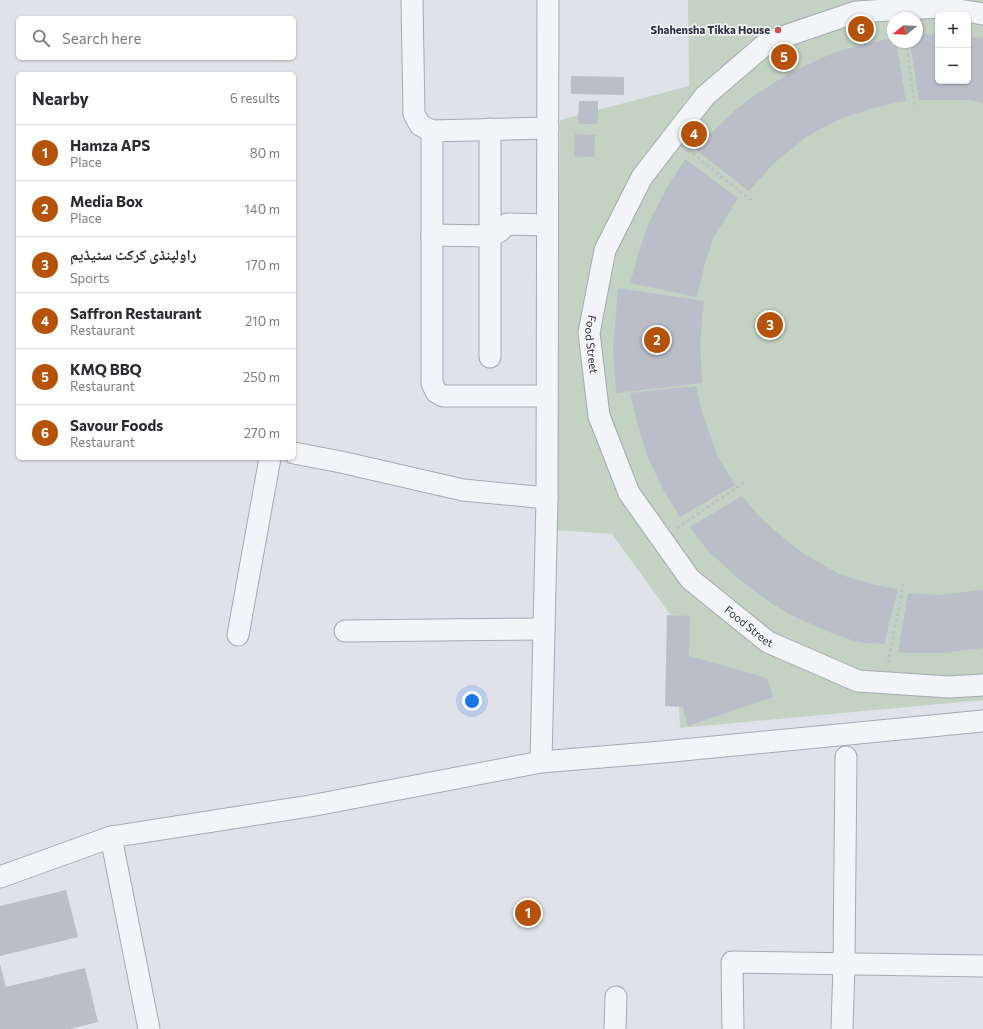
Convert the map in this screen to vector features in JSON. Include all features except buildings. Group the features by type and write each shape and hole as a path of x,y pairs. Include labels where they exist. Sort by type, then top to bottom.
{"street":[{"path":"412,0 414,114 420,125 432,131 548,128"},
{"path":"542,762 547,498 548,0"},
{"name":"Food Street","path":"983,14 939,7 856,12 768,42 705,96 642,177 605,250 589,332 599,416 629,493 690,580 768,642 858,681 949,687 983,685"},
{"path":"490,129 490,357"},
{"path":"432,131 432,383 436,392 443,396 547,396"},
{"path":"432,235 490,236 500,231 507,224 547,225"},
{"path":"296,453 341,462 463,490 547,498"},
{"path":"238,635 270,460"},
{"path":"345,630 544,629"},
{"path":"0,877 111,838 310,806 542,762 983,721"},
{"path":"842,1029 846,757"},
{"path":"111,838 149,1029"},
{"path":"733,1029 732,962 983,966"},
{"path":"615,1029 616,997"}],"path":[{"path":"907,48 915,106 914,108"},
{"path":"673,138 752,201"},
{"path":"661,538 745,482"},
{"path":"884,683 904,581"}],"green space":[{"path":"688,0 983,0 983,700 680,728 675,621 612,534 555,530 560,120 689,86"}],"place":[{"name":"Savour Foods","path":"861,29"},
{"name":"Shahensha Tikka House","path":"778,30"},
{"name":"KMQ BBQ","path":"784,57"},
{"name":"Saffron Restaurant","path":"694,134"},
{"name":"راولپنڈی کرکٹ سٹیڈیم","path":"770,325"},
{"name":"Media Box","path":"657,340"},
{"name":"Hamza APS","path":"528,913"}]}
